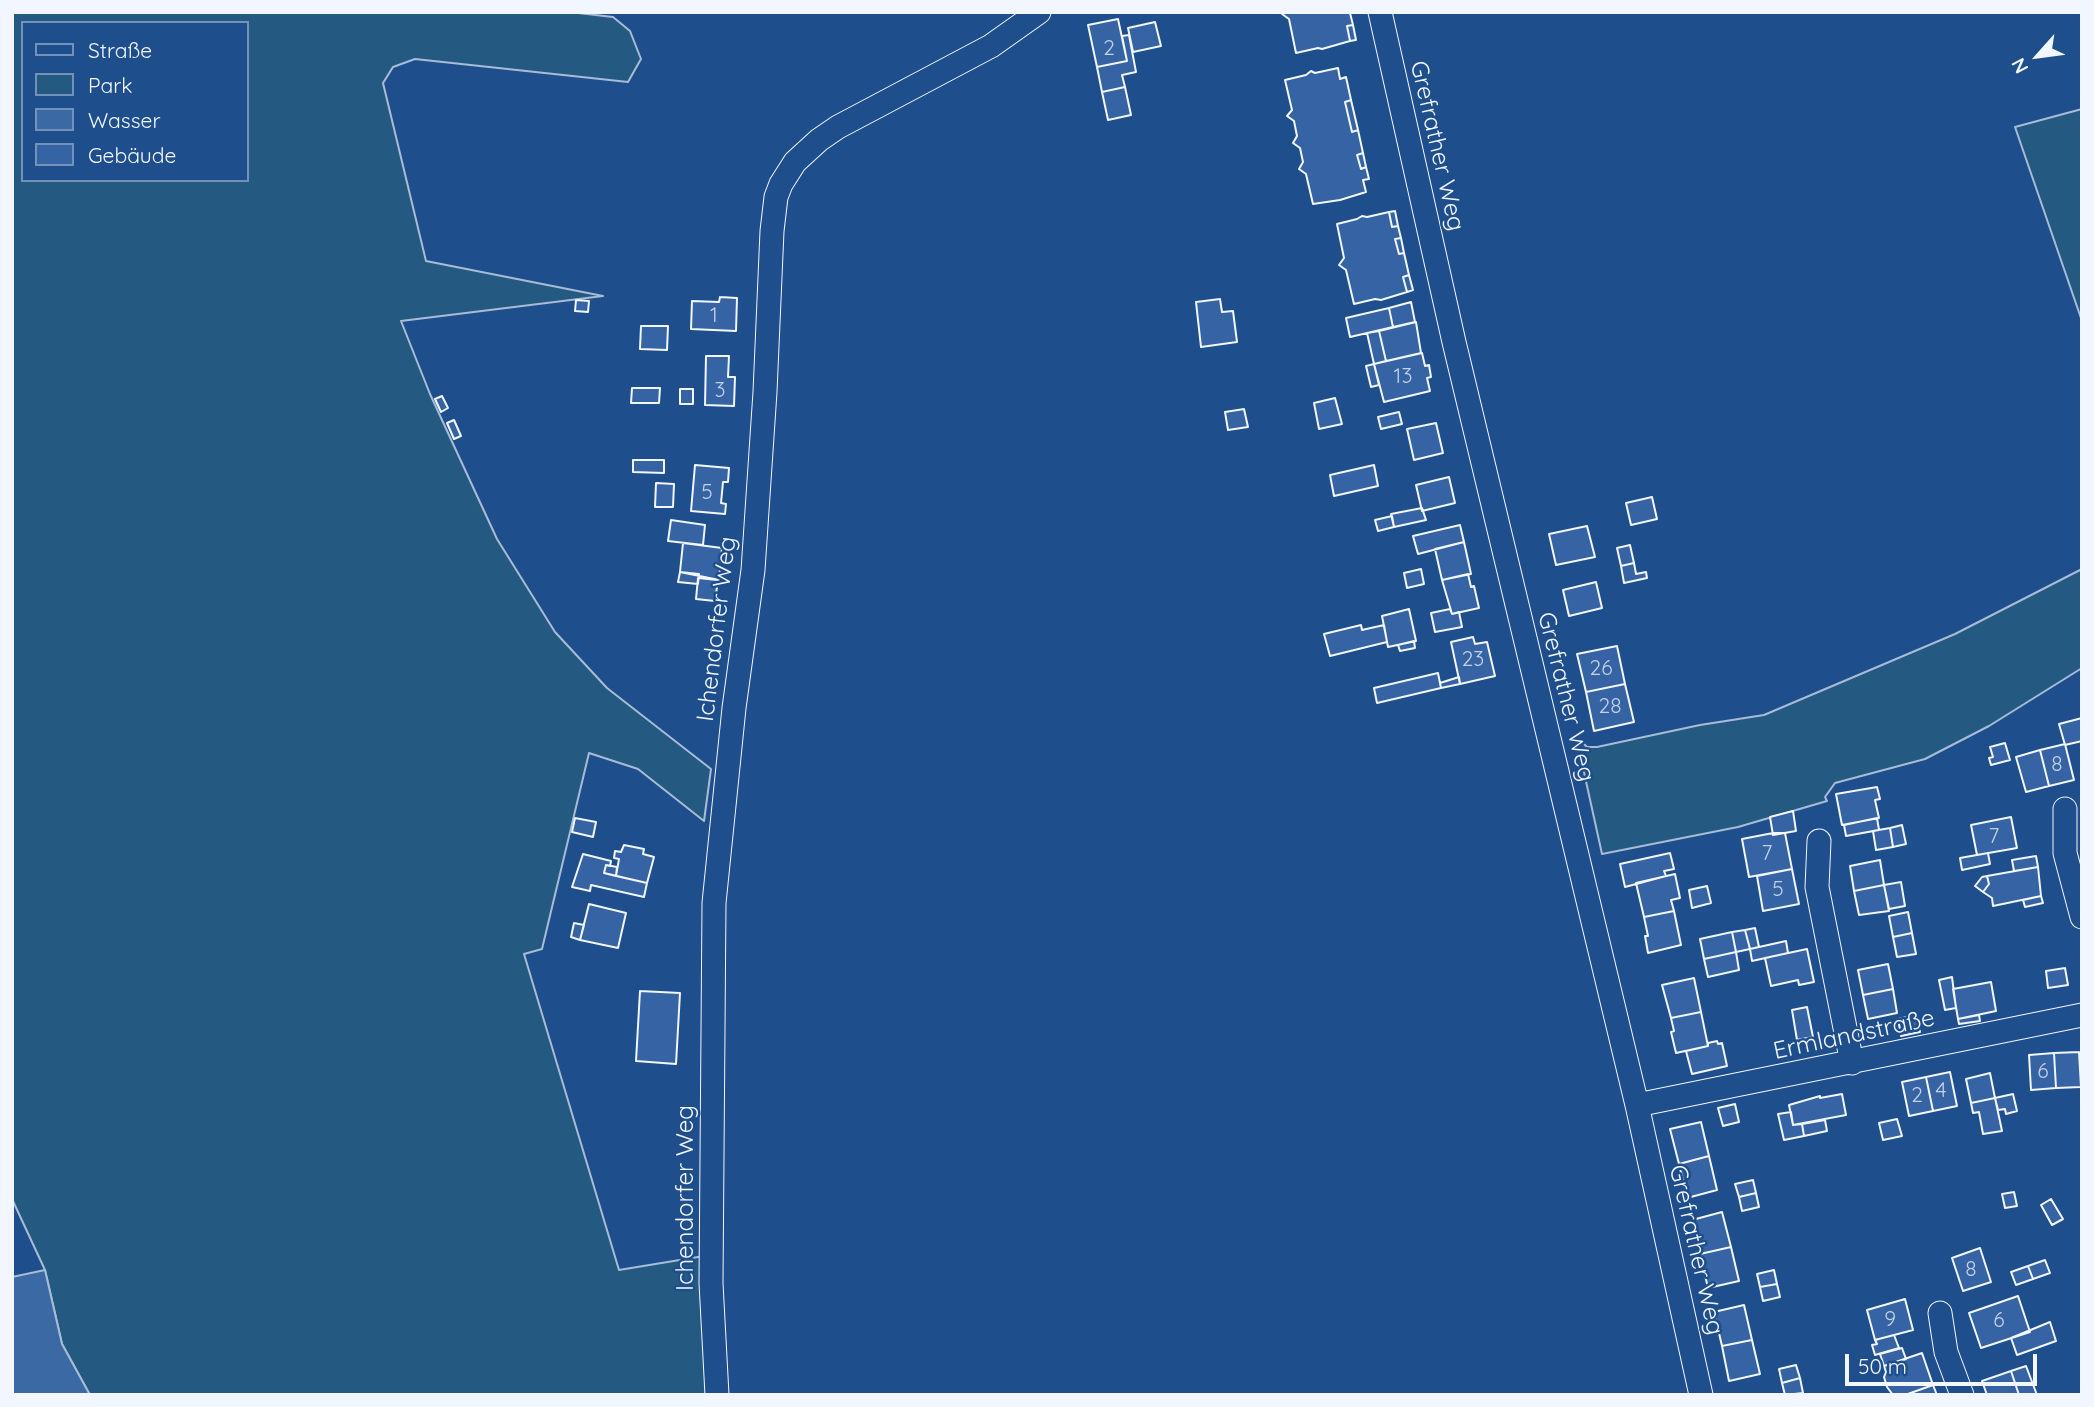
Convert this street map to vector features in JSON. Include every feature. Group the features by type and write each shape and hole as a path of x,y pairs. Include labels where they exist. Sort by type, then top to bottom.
{"street":[{"name":"Ichendorfer Weg","path":"717,1395 711,1283 714,903 733,708 753,570 776,197 795,162 819,140 838,127 991,46 1039,12"},
{"name":"Grefrather Weg","path":"1380,12 1454,342 1637,1105 1701,1395"},
{"path":"2065,809 2065,853 2082,917"},
{"path":"1819,841 1817,887 1852,1063"},
{"name":"Ermlandstraße","path":"1637,1105 2082,1015"},
{"path":"1940,1313 1946,1352 1962,1395"}],"green space":[{"path":"12,12 569,12 613,17 630,31 641,59 628,82 415,59 393,67 383,83 426,261 603,296 401,321 430,394 497,539 555,632 607,688 711,769 704,821 638,769 589,753 542,949 524,954 619,1270 704,1256 706,1395 90,1395 62,1344 45,1270 12,1199"},
{"path":"2082,109 2082,321 2015,127"},
{"path":"2082,569 2082,668 1989,726 1925,759 1835,783 1825,797 1827,801 1738,827 1602,854 1576,736 1587,747 1597,747 1700,725 1764,715 1955,634"}],"water":[{"path":"45,1270 62,1344 90,1395 12,1395 12,1277"}],"building":[{"path":"1283,12 1350,13 1353,25 1347,26 1350,41 1296,53 1289,19"},
{"path":"1118,19 1127,61 1097,67 1088,25"},
{"path":"1155,22 1161,46 1133,52 1128,28"},
{"path":"1353,25 1356,40 1350,41 1347,26"},
{"path":"1129,35 1136,72 1122,75 1125,87 1102,92 1097,67 1127,61 1122,36"},
{"path":"1338,68 1340,79 1346,77 1351,100 1345,102 1352,132 1358,130 1363,153 1357,155 1361,169 1366,167 1369,179 1363,180 1366,192 1313,204 1306,174 1299,169 1303,162 1300,148 1293,143 1297,136 1294,121 1287,116 1292,110 1285,80 1306,75 1311,71 1315,73"},
{"path":"1125,87 1131,115 1108,120 1102,92"},
{"path":"1351,100 1358,130 1352,132 1345,102"},
{"path":"1363,153 1366,167 1361,169 1357,155"},
{"path":"1395,211 1398,226 1392,227 1389,212"},
{"path":"1389,212 1392,227 1398,226 1401,238 1395,239 1399,254 1404,253 1409,275 1403,277 1407,292 1354,304 1346,270 1339,265 1344,258 1337,224 1362,216"},
{"path":"1401,238 1404,253 1399,254 1395,239"},
{"path":"1409,275 1413,290 1407,292 1403,277"},
{"path":"720,297 737,298 736,331 691,329 692,301 719,302"},
{"path":"1220,299 1222,312 1233,311 1237,342 1201,347 1196,302"},
{"path":"576,300 589,301 588,312 575,311"},
{"path":"1411,302 1415,322 1393,327 1389,308"},
{"path":"1389,308 1393,327 1350,337 1346,318"},
{"path":"1416,322 1421,353 1386,361 1379,331"},
{"path":"641,326 668,326 667,350 640,349"},
{"path":"1379,331 1386,361 1374,364 1367,333"},
{"path":"1422,353 1425,366 1429,365 1431,377 1427,378 1430,391 1384,402 1374,364"},
{"path":"706,356 729,356 728,377 735,377 734,406 705,405"},
{"path":"1374,364 1379,385 1371,387 1366,366"},
{"path":"632,388 660,388 659,403 631,403"},
{"path":"680,389 693,389 693,404 680,404"},
{"path":"442,396 448,408 441,412 435,399"},
{"path":"1335,398 1342,424 1319,429 1314,403"},
{"path":"1244,409 1248,427 1228,430 1225,412"},
{"path":"1399,412 1402,424 1381,429 1378,417"},
{"path":"454,420 461,436 454,439 447,423"},
{"path":"1436,423 1443,453 1414,460 1407,429"},
{"path":"633,460 664,460 664,473 633,472"},
{"path":"695,465 729,468 728,482 723,482 721,503 726,504 725,514 691,511"},
{"path":"1374,465 1378,486 1334,496 1330,475"},
{"path":"1449,477 1455,503 1422,511 1416,485"},
{"path":"656,483 674,484 673,507 655,507"},
{"path":"1652,497 1657,519 1631,525 1626,503"},
{"path":"1422,508 1426,520 1394,527 1391,514"},
{"path":"1392,516 1394,527 1378,531 1375,520"},
{"path":"671,520 705,525 703,545 668,541"},
{"path":"1460,525 1464,542 1418,554 1413,536"},
{"path":"1587,526 1595,557 1556,565 1549,534"},
{"path":"1464,542 1471,574 1442,580 1435,549"},
{"path":"683,543 722,548 719,580 680,572"},
{"path":"1630,545 1634,563 1621,566 1617,548"},
{"path":"1634,563 1636,574 1646,572 1647,578 1624,583 1621,566"},
{"path":"1421,569 1424,584 1407,588 1404,573"},
{"path":"680,572 699,574 698,584 678,582"},
{"path":"1468,574 1479,608 1452,614 1442,580"},
{"path":"698,578 718,580 715,601 696,599"},
{"path":"1596,582 1602,608 1569,616 1563,590"},
{"path":"1409,609 1416,641 1388,647 1382,616"},
{"path":"1450,609 1452,614 1459,612 1462,627 1435,632 1431,613"},
{"path":"1361,625 1362,630 1384,625 1387,642 1330,656 1324,634"},
{"path":"1473,637 1475,644 1487,642 1495,676 1460,684 1451,642"},
{"path":"1414,641 1415,648 1400,651 1398,645"},
{"path":"1617,646 1625,684 1586,692 1577,654"},
{"path":"1438,673 1441,688 1377,703 1374,688"},
{"path":"1459,677 1460,684 1441,688 1440,683"},
{"path":"1625,684 1634,722 1594,731 1586,692"},
{"path":"2082,718 2082,741 2065,745 2059,724"},
{"path":"2005,743 2010,760 1991,765 1989,758 1993,757 1990,747"},
{"path":"2065,744 2074,780 2049,786 2040,750"},
{"path":"2040,750 2049,786 2026,792 2016,757"},
{"path":"1877,787 1880,799 1875,800 1879,818 1842,825 1836,794"},
{"path":"1793,811 1796,831 1773,835 1770,817"},
{"path":"2011,817 2017,848 1977,855 1971,825"},
{"path":"575,818 596,822 593,837 572,832"},
{"path":"1877,818 1879,830 1846,836 1844,825"},
{"path":"1902,825 1906,844 1893,847 1890,828"},
{"path":"1890,828 1893,847 1876,850 1873,831"},
{"path":"1785,833 1792,869 1749,877 1742,839"},
{"path":"624,845 644,849 643,854 654,857 647,883 616,876 619,859 614,858 615,851 621,852"},
{"path":"1670,853 1674,869 1664,871 1666,876 1625,887 1620,864"},
{"path":"1988,853 1990,864 1962,870 1960,858"},
{"path":"583,854 611,861 610,866 606,865 604,873 647,883 644,897 591,885 590,891 572,887"},
{"path":"2036,856 2038,867 2014,871 2012,860"},
{"path":"1880,860 1884,885 1854,891 1850,866"},
{"path":"606,865 617,867 616,876 604,873"},
{"path":"2038,867 2041,896 1993,906 1992,898 1983,892 1989,884 1987,876"},
{"path":"1792,869 1799,904 1763,911 1757,876"},
{"path":"1675,874 1680,898 1671,900 1674,911 1644,917 1636,883"},
{"path":"1987,876 1989,884 1983,892 1975,886 1982,877"},
{"path":"1901,882 1905,906 1889,909 1884,885"},
{"path":"1884,885 1889,911 1859,915 1854,891"},
{"path":"1707,886 1711,903 1692,908 1689,890"},
{"path":"2041,896 2043,903 2025,907 2023,900"},
{"path":"589,904 626,913 618,948 580,940"},
{"path":"1674,911 1681,945 1648,953 1644,917"},
{"path":"1908,912 1912,933 1893,937 1889,916"},
{"path":"574,923 584,925 580,940 571,937"},
{"path":"1755,928 1759,947 1750,949 1745,930"},
{"path":"1745,930 1750,949 1736,952 1732,932"},
{"path":"1732,932 1736,952 1704,959 1700,939"},
{"path":"1912,933 1916,954 1897,957 1893,937"},
{"path":"1786,941 1788,953 1752,961 1750,949"},
{"path":"1807,949 1814,982 1799,985 1798,980 1771,986 1765,958"},
{"path":"1736,952 1739,970 1708,977 1704,959"},
{"path":"1888,964 1893,989 1863,995 1858,970"},
{"path":"2065,968 2068,985 2048,988 2046,971"},
{"path":"1952,977 1956,1008 1945,1010 1939,980"},
{"path":"1694,978 1701,1012 1671,1018 1662,985"},
{"path":"1991,982 1996,1011 1958,1019 1953,989"},
{"path":"1893,989 1897,1013 1868,1019 1863,995"},
{"path":"640,991 680,993 676,1064 636,1061"},
{"path":"1807,1007 1813,1037 1797,1040 1792,1010"},
{"path":"1701,1012 1708,1046 1676,1053 1671,1018"},
{"path":"1916,1015 1920,1032 1901,1036 1898,1019"},
{"path":"1979,1015 1980,1021 1959,1024 1958,1019"},
{"path":"1717,1041 1718,1044 1722,1043 1727,1066 1692,1074 1686,1051"},
{"path":"2079,1052 2081,1087 2056,1088 2054,1053"},
{"path":"2054,1053 2056,1088 2031,1090 2029,1055"},
{"path":"1950,1072 1957,1106 1933,1111 1926,1077"},
{"path":"1990,1073 1995,1098 1971,1103 1966,1079"},
{"path":"1926,1077 1933,1111 1909,1116 1902,1082"},
{"path":"1842,1094 1846,1115 1793,1125 1789,1105 1820,1096"},
{"path":"2013,1094 2017,1111 2006,1114 2005,1109 1998,1110 1995,1098"},
{"path":"1995,1098 2002,1131 1983,1134 1979,1112 1973,1113 1971,1103"},
{"path":"1735,1104 1739,1122 1723,1126 1718,1108"},
{"path":"1791,1112 1793,1125 1802,1124 1804,1136 1784,1140 1778,1114"},
{"path":"1897,1119 1902,1136 1883,1140 1879,1123"},
{"path":"1825,1120 1827,1131 1804,1136 1802,1124"},
{"path":"1701,1122 1709,1156 1679,1164 1670,1129"},
{"path":"1709,1156 1717,1190 1687,1198 1679,1164"},
{"path":"1753,1180 1756,1193 1739,1197 1735,1184"},
{"path":"2014,1192 2017,1206 2005,1208 2002,1194"},
{"path":"1756,1193 1759,1207 1742,1211 1739,1197"},
{"path":"2051,1199 2063,1219 2052,1225 2041,1205"},
{"path":"1722,1212 1731,1247 1700,1254 1692,1220"},
{"path":"1731,1247 1739,1281 1708,1288 1700,1254"},
{"path":"1980,1248 1991,1282 1963,1291 1952,1258"},
{"path":"2045,1260 2050,1273 2033,1279 2028,1266"},
{"path":"2028,1266 2033,1279 2016,1285 2011,1272"},
{"path":"1774,1270 1777,1284 1760,1287 1757,1274"},
{"path":"1777,1284 1780,1297 1763,1301 1760,1287"},
{"path":"2018,1296 2030,1332 1981,1348 1969,1313"},
{"path":"1905,1299 1913,1330 1875,1340 1867,1310"},
{"path":"1744,1305 1752,1340 1722,1346 1714,1312"},
{"path":"2050,1322 2056,1341 2017,1355 2011,1338"},
{"path":"1894,1335 1899,1348 1875,1355 1872,1345 1877,1344 1875,1340"},
{"path":"1752,1340 1760,1374 1729,1381 1722,1346"},
{"path":"1902,1348 1906,1359 1884,1366 1880,1354"},
{"path":"1922,1353 1933,1385 1905,1395 1893,1395 1887,1387 1884,1366"},
{"path":"1796,1365 1800,1378 1782,1383 1779,1369"},
{"path":"2026,1366 2037,1395 2019,1395 2011,1371"},
{"path":"2011,1371 2019,1395 1987,1395 1982,1381"},
{"path":"1800,1378 1803,1393 1785,1395 1782,1383"},
{"path":"1933,1385 1937,1395 1905,1395"}]}
